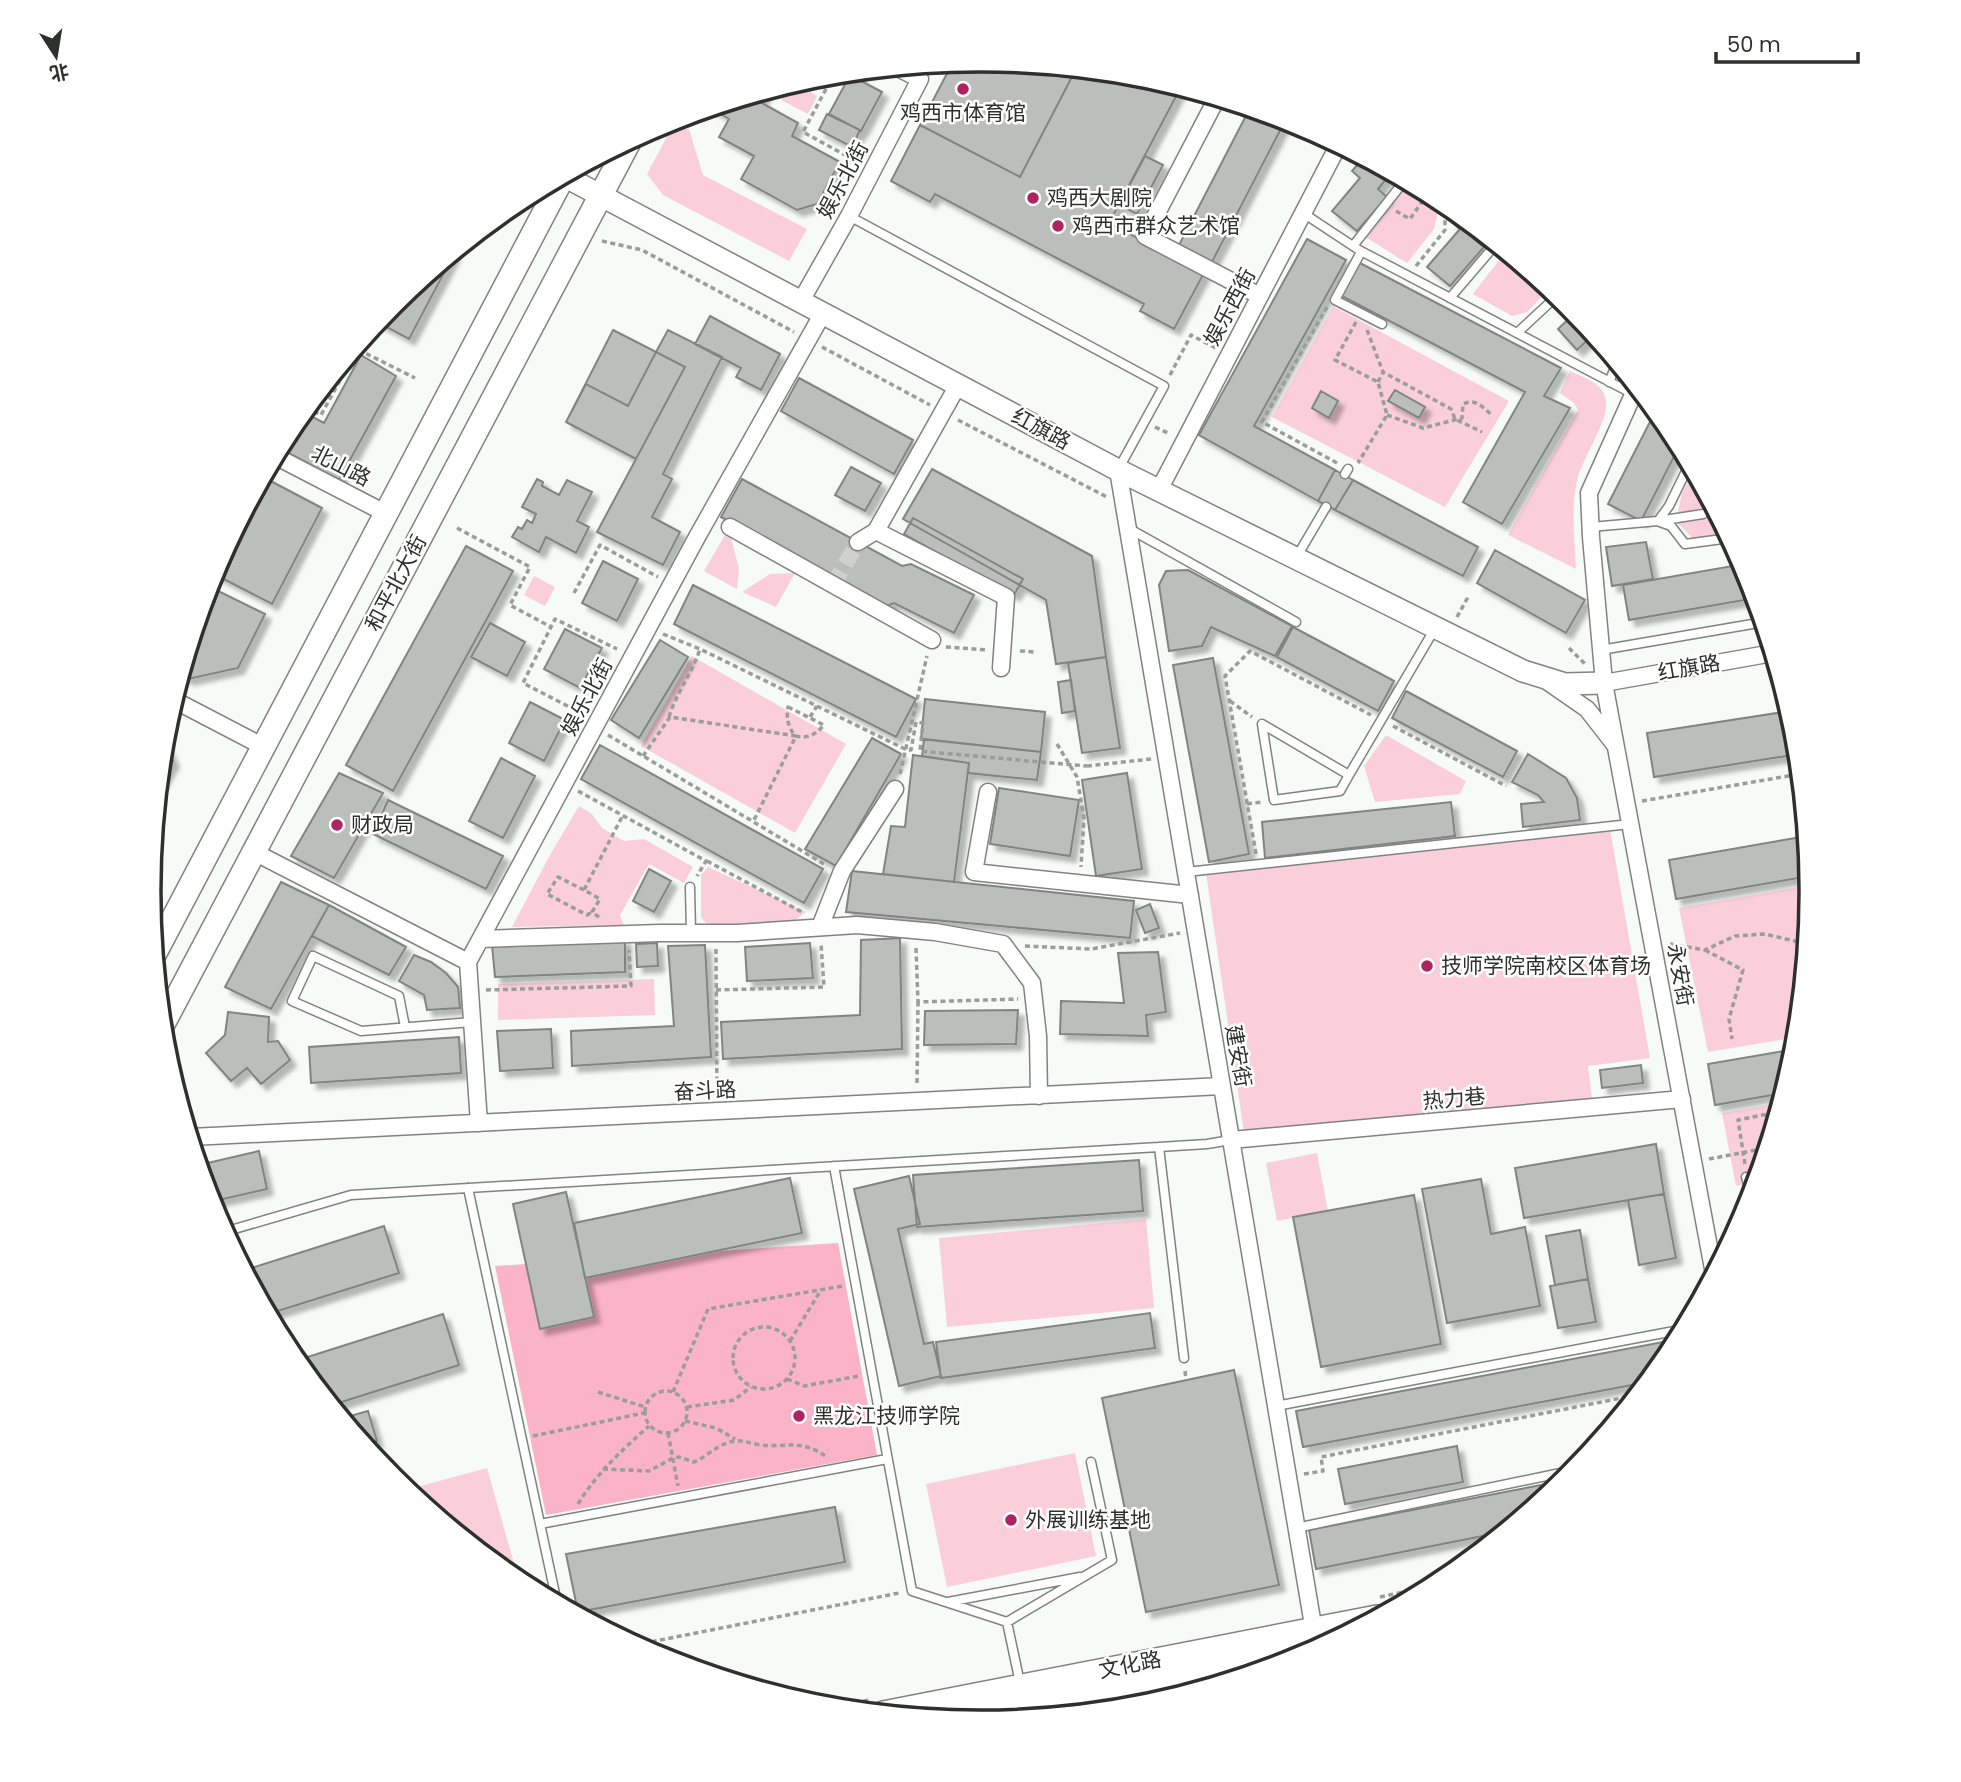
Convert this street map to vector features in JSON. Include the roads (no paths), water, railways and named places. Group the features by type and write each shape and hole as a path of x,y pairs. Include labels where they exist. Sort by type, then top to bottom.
{"main road":[{"name":"和平北大街","path":"170,1011 623,154"},
{"name":"和平北大街","path":"163,934 264,747 555,192"},
{"name":"文化路","path":"1002,1709 1296,1647"},
{"name":"文化路","path":"949,1709 1024,1704"}],"street":[{"name":"娱乐北街","path":"801,301 923,74"},
{"path":"1213,106 1145,236 1260,296"},
{"name":"娱乐西街","path":"1159,490 1335,152"},
{"name":"红旗路","path":"574,180 1118,470 1532,674 1565,684 1604,684 1764,655"},
{"name":"娱乐北街","path":"468,962 632,657 823,313"},
{"path":"858,542 876,531 958,385"},
{"name":"永安街","path":"1633,395 1588,494 1604,684 1713,1257"},
{"name":"北山路","path":"284,461 387,514"},
{"name":"建安街","path":"1118,470 1314,1639"},
{"path":"730,527 932,640"},
{"path":"876,531 1006,597 1001,668"},
{"path":"1532,674 1587,709 1616,747"},
{"path":"183,705 264,747"},
{"path":"820,927 842,871 895,789"},
{"path":"988,792 974,872 1190,895"},
{"path":"254,852 468,962 479,1123"},
{"path":"481,939 737,933 857,925 915,930 1003,944 1032,983 1038,1036 1039,1096"},
{"name":"奋斗路","path":"200,1137 1222,1086"},
{"name":"热力巷","path":"1231,1140 1682,1099"}],"lane":[{"path":"1353,246 1399,188"},
{"path":"1303,213 1361,252 1609,382 1626,387"},
{"path":"849,216 1164,386 1118,470"},
{"path":"1450,298 1491,250"},
{"path":"1361,252 1335,300 1382,324"},
{"path":"1517,333 1550,302"},
{"path":"1609,382 1613,372"},
{"path":"1658,521 1670,506 1685,473"},
{"path":"1670,506 1671,526"},
{"path":"1296,558 1326,507"},
{"path":"1591,527 1703,514"},
{"path":"1658,521 1671,526 1685,544 1720,539"},
{"path":"1128,528 1296,622"},
{"path":"1601,650 1754,623"},
{"path":"1349,775 1262,724 1274,800 1340,791 1435,627"},
{"path":"1186,872 1630,824"},
{"path":"690,887 691,933"},
{"path":"405,1027 399,996 313,956 292,1001 361,1031 472,1022"},
{"path":"235,1229 351,1195 1160,1147 1231,1140"},
{"path":"1160,1147 1184,1358"},
{"path":"834,1166 912,1591 1007,1622 1112,1560 1091,1462"},
{"path":"468,1188 554,1590"},
{"path":"1276,1406 1671,1332"},
{"path":"540,1524 887,1459"},
{"path":"1296,1528 1556,1474"},
{"path":"947,1602 1086,1575"},
{"path":"1007,1622 1024,1704"}],"tunnel":[{"path":"833,585 858,542"}],"place":[{"name":"鸡西市体育馆","path":"963,89"},
{"name":"鸡西大剧院","path":"1033,198"},
{"name":"鸡西市群众艺术馆","path":"1058,226"},
{"name":"财政局","path":"337,825"},
{"name":"技师学院南校区体育场","path":"1427,966"},
{"name":"黑龙江技师学院","path":"799,1416"},
{"name":"外展训练基地","path":"1011,1520"}]}
